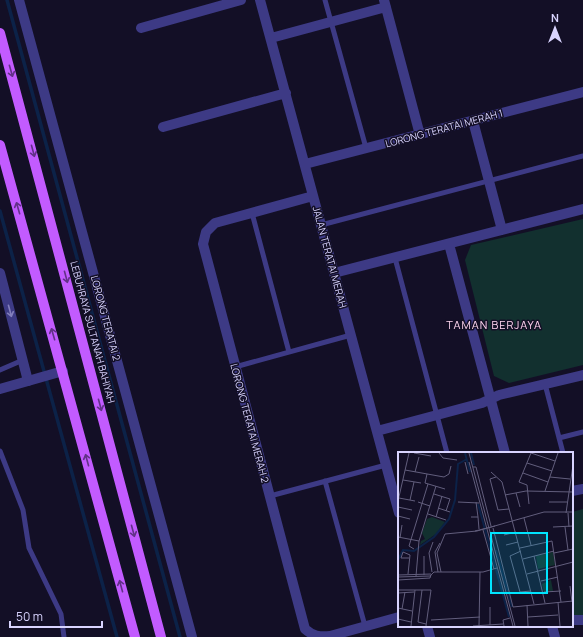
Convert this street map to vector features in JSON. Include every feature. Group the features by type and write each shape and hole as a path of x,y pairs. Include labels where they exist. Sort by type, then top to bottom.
{"main road":[{"name":"LEBUHRAYA SULTANAH BAHIYAH","path":"0,33 161,637"},
{"path":"0,146 135,637"}],"street":[{"name":"LORONG TERATAI 2","path":"19,0 192,637"},
{"path":"141,28 241,0"},
{"name":"JALAN TERATAI MERAH","path":"260,0 398,509"},
{"path":"270,38 331,21 385,3 420,134"},
{"name":"LORONG TERATAI MERAH 1","path":"305,164 583,92"},
{"path":"163,127 286,93"},
{"path":"473,120 502,230"},
{"name":"LORONG TERATAI MERAH 2","path":"313,196 215,223 210,227 204,238 203,244 306,629 312,634 320,637 398,617"},
{"path":"334,274 583,209"},
{"path":"449,244 505,452"},
{"path":"0,273 23,360 32,379"},
{"path":"0,389 63,371"},
{"path":"377,431 545,384 583,375"},
{"path":"427,627 430,637"},
{"path":"552,627 555,637"}],"lane":[{"path":"325,0 366,148"},
{"path":"321,225 490,182 583,156"},
{"path":"252,213 289,352"},
{"path":"395,258 447,452"},
{"path":"235,367 351,335"},
{"path":"0,370 23,360"},
{"path":"545,384 563,452"},
{"path":"559,438 583,432"},
{"path":"0,450 23,510 29,548 61,614 64,637"},
{"path":"270,496 386,465"},
{"path":"325,481 365,626"}],"green space":[{"path":"583,219 583,365 509,383 494,376 465,260 471,245"},
{"path":"583,509 583,616 573,617 573,512"}],"waterway":[{"path":"7,0 180,637"},
{"path":"0,211 117,637"}],"district":[{"name":"TAMAN BERJAYA","path":"494,325"}]}
